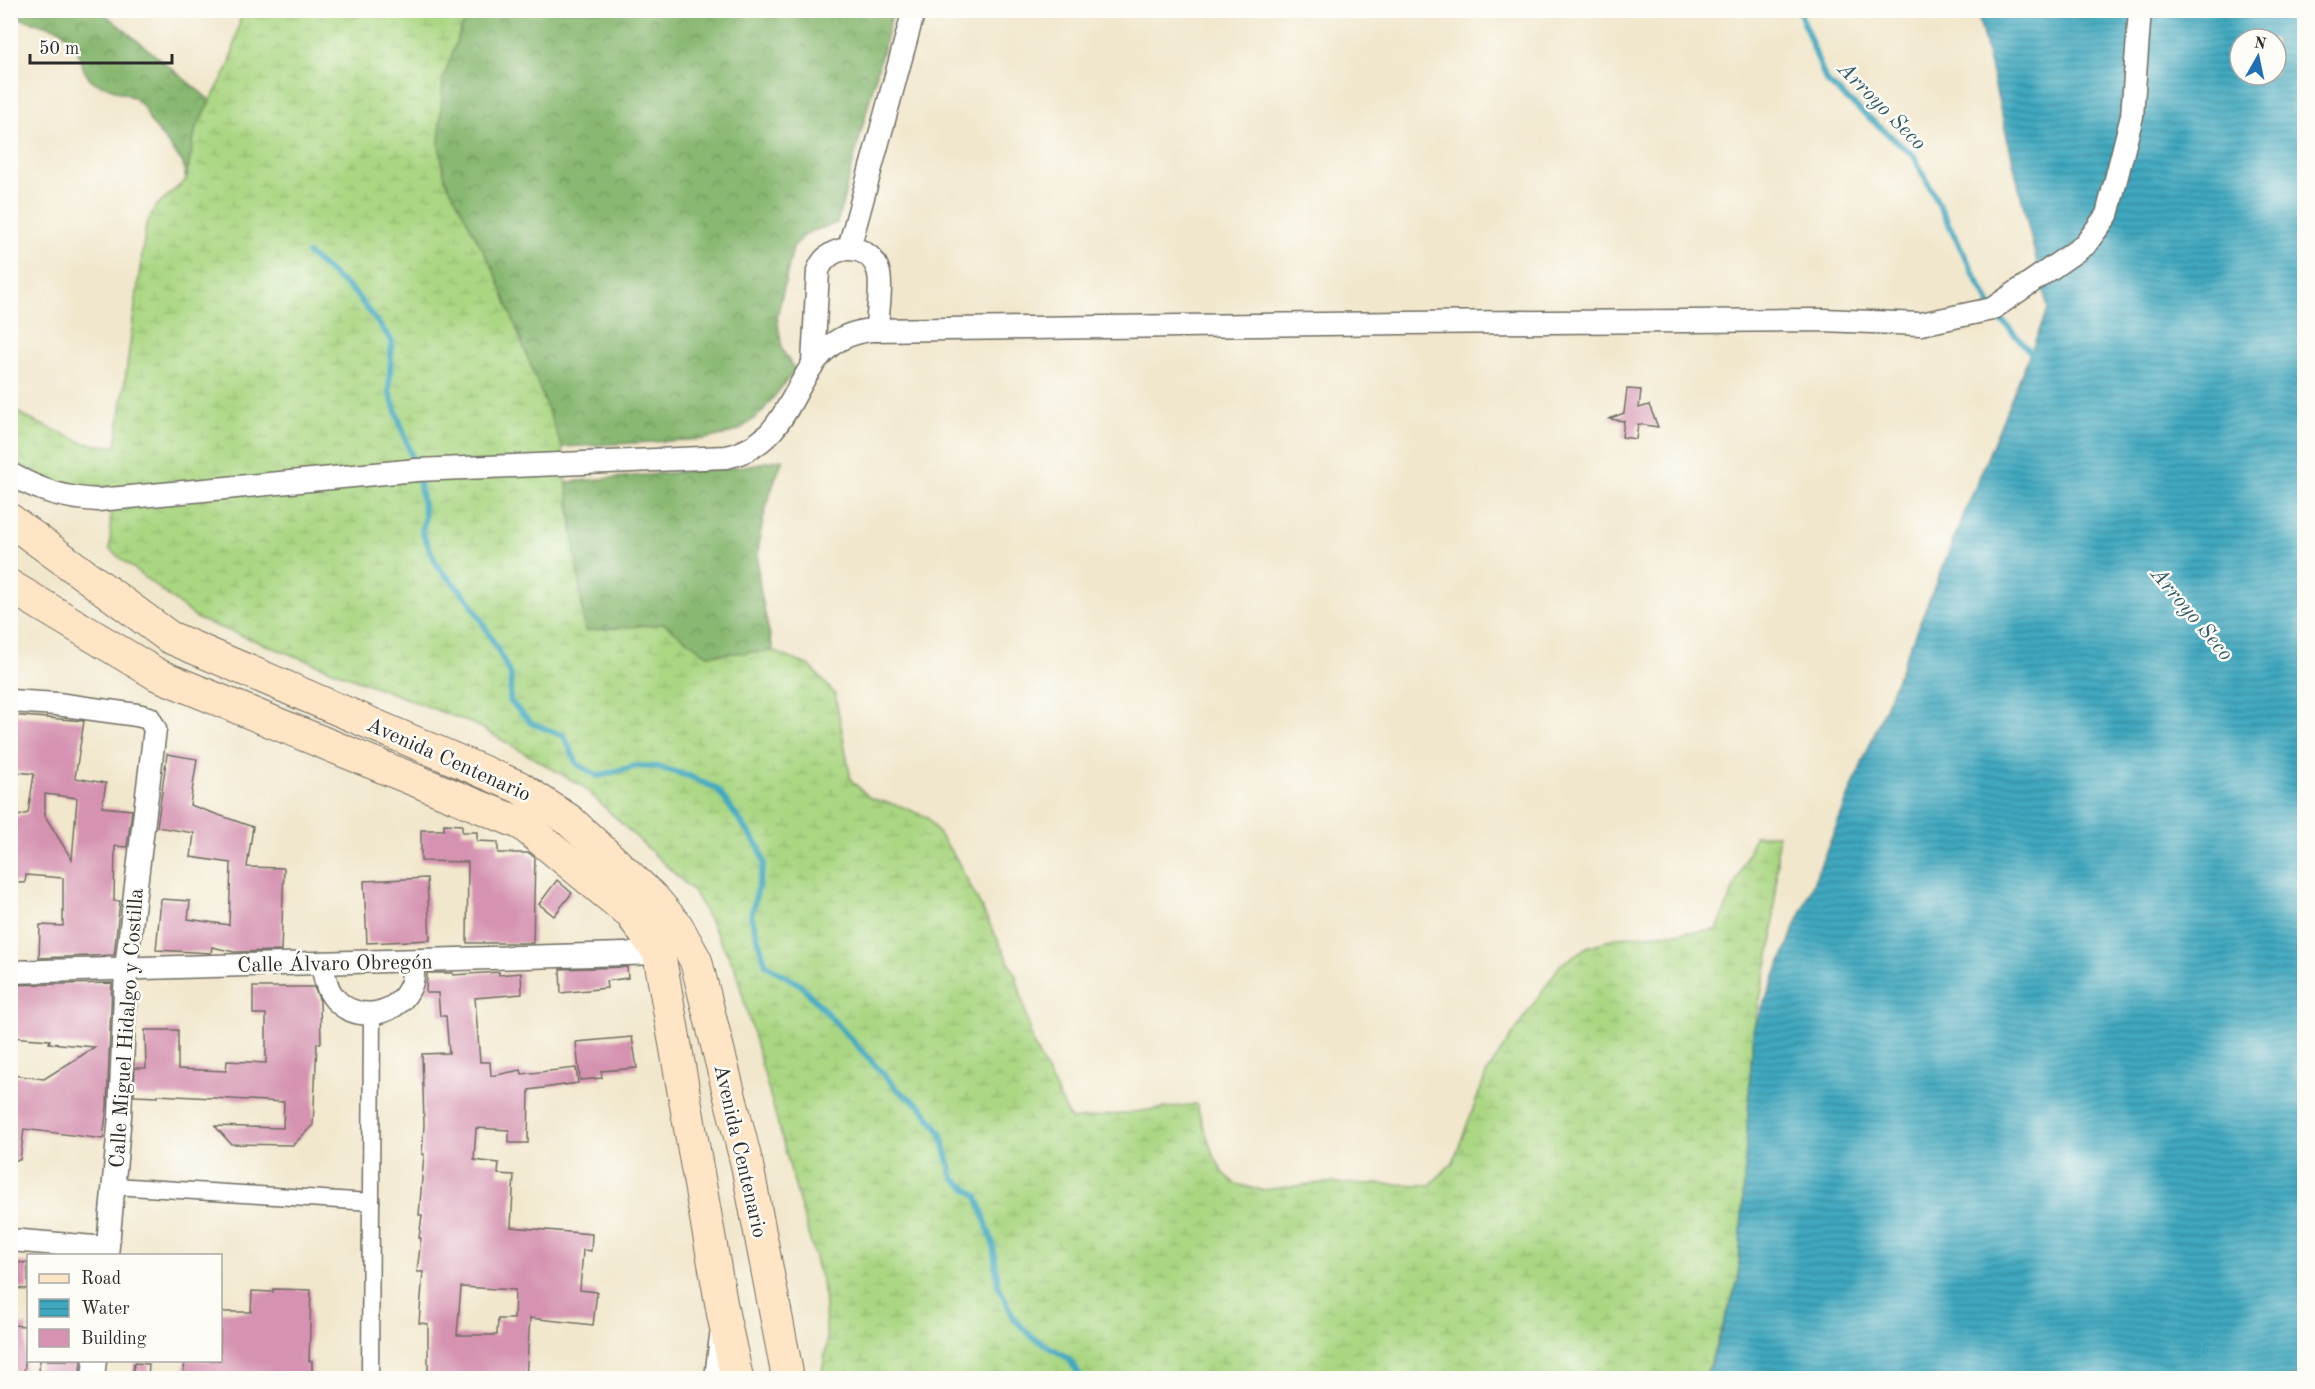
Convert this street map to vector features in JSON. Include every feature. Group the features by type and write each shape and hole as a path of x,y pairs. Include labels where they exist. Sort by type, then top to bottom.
{"main road":[{"name":"Avenida Centenario","path":"10,520 169,637 519,787 542,800 569,820 653,898 677,926 696,961 747,1165 788,1378"},
{"name":"Avenida Centenario","path":"10,586 158,675 522,824 632,914 659,953 723,1314 737,1378"}],"street":[{"path":"849,248 914,10"},
{"path":"10,474 58,496 98,501 417,470 726,457 749,450 773,432 813,363 834,341 848,334 877,330 1811,320 1921,324 1992,309 2085,245 2107,215 2132,116 2140,10"},
{"path":"813,363 818,271 822,262 830,254 849,248 860,251 868,256 877,269 879,279 877,330"},
{"name":"Calle Miguel Hidalgo y Costilla","path":"10,701 57,704 137,715 149,718 154,729 126,968 120,1116 107,1252"},
{"name":"Calle Álvaro Obregón","path":"10,972 659,953"},
{"path":"322,964 331,995 342,1006 357,1013 372,1014 388,1010 410,989 413,962"},
{"path":"369,1378 372,1014"},
{"path":"114,1186 371,1202"},
{"path":"10,1240 107,1252"},
{"path":"716,1378 723,1314"},
{"path":"93,1378 95,1362"}],"green space":[{"path":"10,11 101,11 211,101 196,128 186,180 183,163 150,121 144,107 133,97 91,81 84,70 76,47 60,29 11,16"},
{"path":"242,11 473,11 462,26 443,79 439,145 445,179 495,273 562,447 585,631 664,624 707,655 773,651 810,666 835,694 851,780 870,798 903,807 927,817 957,860 1016,976 1034,1046 1071,1120 1196,1104 1213,1154 1223,1172 1235,1184 1262,1190 1323,1183 1430,1185 1453,1162 1487,1072 1560,965 1587,947 1619,937 1717,930 1755,835 1778,835 1773,937 1753,1031 1738,1280 1705,1378 821,1378 827,1344 824,1291 735,968 694,892 582,786 476,725 198,619 110,550 111,487 74,487 53,482 11,460 10,407 31,420 84,443 116,447 146,225 156,206 186,180 196,128 230,64"},
{"path":"473,11 893,11 837,223 807,233 793,247 777,317 782,350 795,370 761,413 739,430 704,439 562,447 495,273 445,179 439,145 443,79 462,26"},
{"path":"783,459 765,512 758,554 760,588 773,651 707,655 663,624 585,631 567,482 738,467"}],"water":[{"path":"1977,11 2304,11 2304,1378 1706,1378 1738,1280 1753,1030 2048,309"}],"building":[{"path":"1627,389 1641,390 1639,408 1649,405 1658,427 1638,424 1636,439 1622,437 1624,421 1609,419 1624,413"},
{"path":"10,715 84,721 75,778 106,783 102,807 132,810 127,847 115,846 114,901 120,901 114,955 39,958 40,925 63,926 63,878 26,875 25,883 10,882 12,818 28,813 34,774 10,771","holes":["45,794 77,798 72,860 45,816"]},
{"path":"167,754 197,759 190,805 253,827 247,867 284,868 281,951 234,952 212,947 211,953 156,950 161,899 190,901 188,919 229,925 231,863 191,857 194,833 157,827"},
{"path":"444,824 462,825 462,832 477,832 477,841 498,842 498,853 529,853 535,858 533,943 467,943 468,862 421,861 421,830 444,830"},
{"path":"427,878 430,940 367,943 364,881"},
{"path":"557,880 572,893 554,916 539,904"},
{"path":"627,967 628,978 606,981 607,988 561,993 560,969"},
{"path":"427,973 453,973 453,975 521,973 522,994 475,998 480,1062 490,1062 491,1076 521,1070 522,1074 576,1068 578,1083 529,1090 528,1143 509,1143 509,1130 476,1128 474,1160 499,1163 498,1174 514,1175 511,1227 592,1234 591,1251 583,1250 580,1290 597,1292 593,1325 530,1318 526,1378 428,1378 428,1324 419,1323 423,1272 417,1272 421,1238 419,1238 422,1215 419,1215 424,1154 422,1154 424,1125 422,1054 449,1053 446,1016 440,1016 438,993 426,993","holes":["461,1287 515,1290 514,1319 498,1319 497,1335 457,1335"]},
{"path":"112,983 107,1107 103,1139 24,1129 20,1160 10,1160 10,1096 13,1075 44,1079 95,1047 10,1037 10,985"},
{"path":"253,987 314,987 320,1001 321,1043 317,1043 313,1125 293,1145 231,1144 215,1126 283,1128 284,1102 158,1095 158,1097 134,1096 135,1068 146,1068 145,1030 178,1030 178,1069 226,1071 227,1061 266,1063 266,1014 253,1014"},
{"path":"632,1037 637,1068 601,1071 602,1078 580,1080 576,1042"},
{"path":"12,1262 27,1263 27,1289 10,1288"},
{"path":"273,1289 311,1290 309,1361 312,1361 312,1378 183,1378 185,1362 222,1362 222,1312 251,1312 252,1291 273,1292"},
{"path":"10,1325 27,1326 24,1378 10,1378"},
{"path":"40,1362 81,1362 80,1375 39,1371"},
{"path":"134,1363 149,1364 148,1378 132,1378"}],"waterway":[{"name":"Arroyo Seco","path":"1799,10 1826,81 1914,156 1992,309 2036,358"},
{"path":"308,254 355,293 392,341 389,391 415,466"},
{"path":"418,475 425,516 422,532 438,567 470,601 497,648 511,676 510,701 531,723 564,736 577,764 598,776 636,766 658,767 689,776 717,789 759,847 764,863 751,916 766,965 801,985 899,1091 921,1106 941,1133 953,1178 977,1196 993,1244 998,1285 1015,1320 1032,1337 1068,1358 1082,1378"}]}
